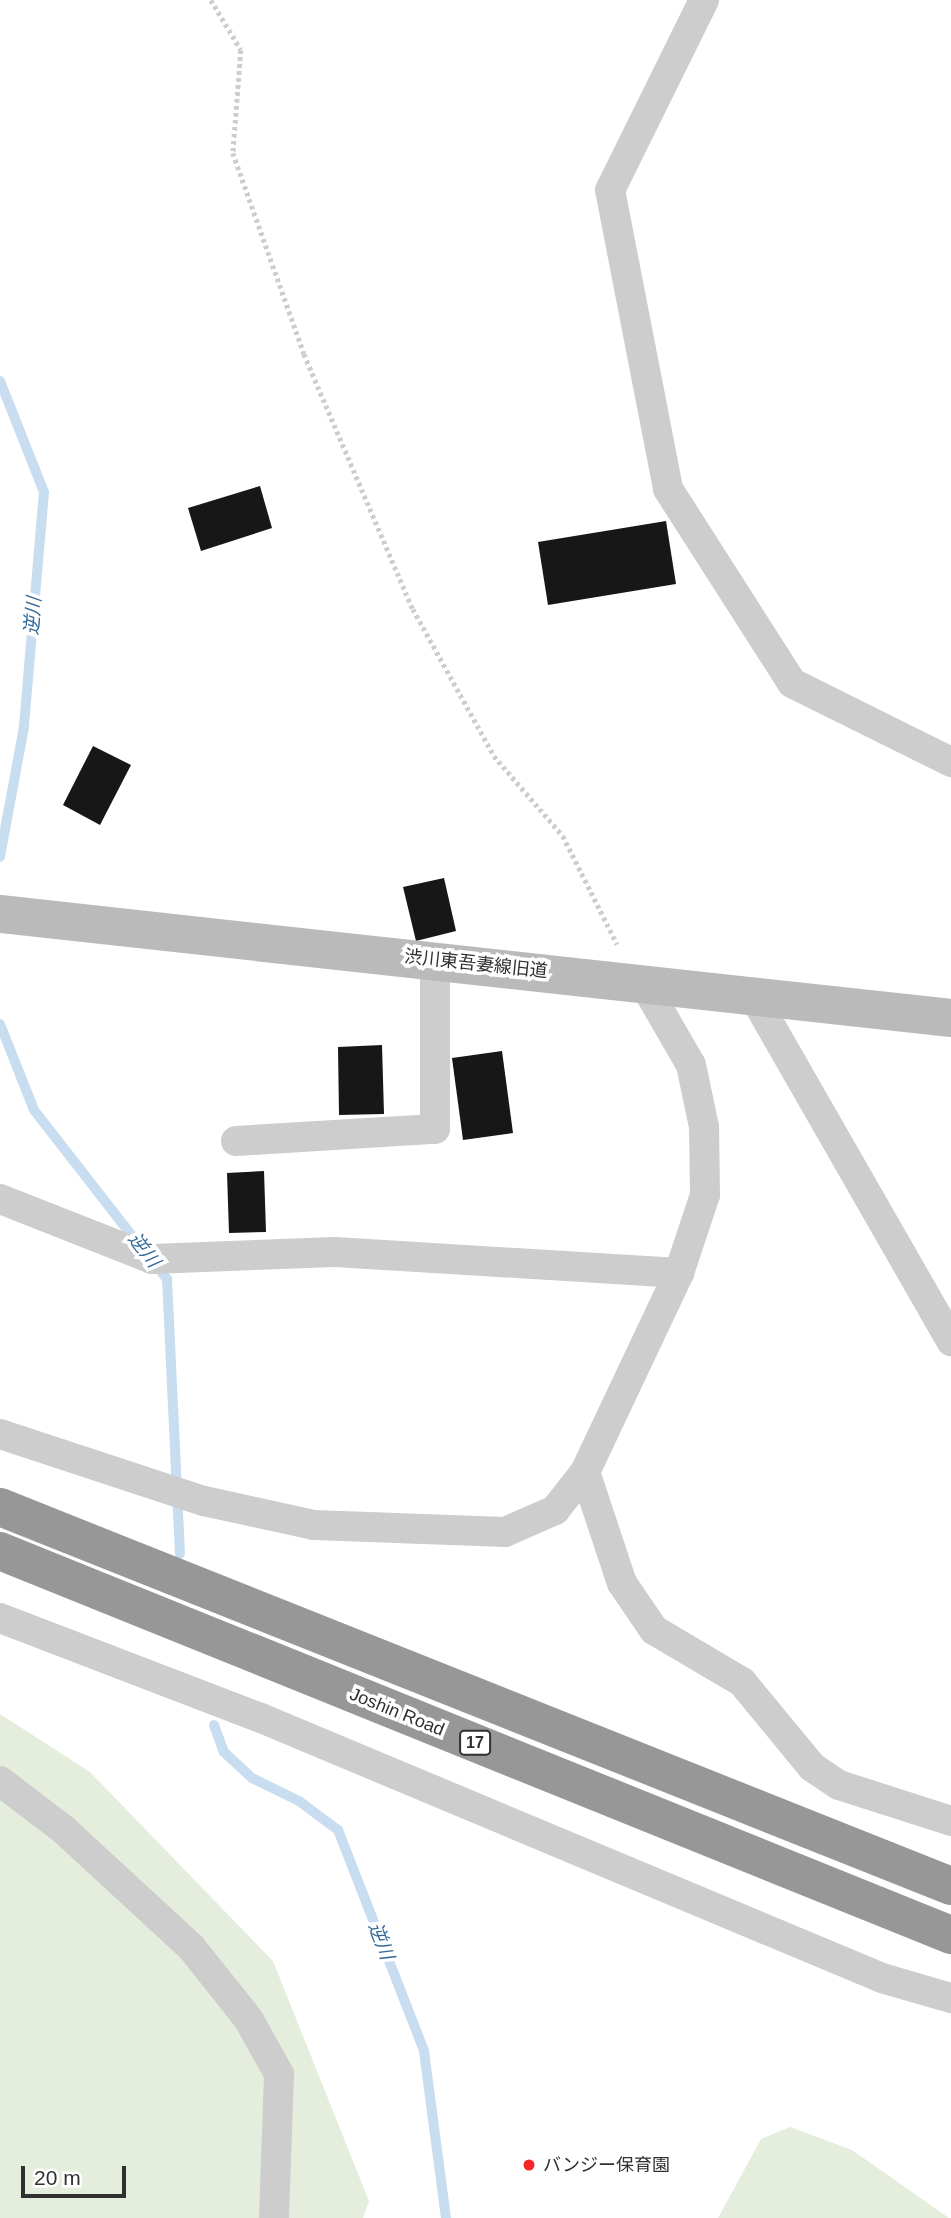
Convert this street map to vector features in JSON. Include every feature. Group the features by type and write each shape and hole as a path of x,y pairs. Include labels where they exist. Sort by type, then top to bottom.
{"highway":[{"name":"17","path":"0,1507 951,1886"},
{"name":"Joshin Road","path":"0,1551 951,1935"}],"street":[{"path":"704,0 610,190 668,489 792,682 951,762"},
{"name":"渋川東吾妻線旧道","path":"12,916 643,982 951,1018"},
{"path":"236,1141 435,1129 435,960"},
{"path":"0,1434 200,1500 314,1525 505,1532 555,1510 585,1472 678,1273 705,1195 704,1127 691,1065 643,982"},
{"path":"753,995 951,1341"},
{"path":"0,1199 152,1259 335,1252 678,1273"},
{"path":"585,1472 622,1583 654,1630 742,1682 812,1768 839,1785 951,1821"},
{"path":"0,1618 261,1718 883,1978 951,1998"},
{"path":"0,1782 64,1830 191,1947 249,2020 279,2074 274,2218"}],"path":[{"path":"211,0 241,50 233,153 304,354 413,609 494,756 563,836 601,921 643,982"}],"green space":[{"path":"0,1714 90,1772 273,1961 369,2201 363,2218 0,2218"},
{"path":"790,2127 852,2150 949,2218 718,2218 761,2139"}],"building":[{"path":"260,486 272,528 201,551 188,508"},
{"path":"666,521 676,584 548,605 538,542"},
{"path":"93,746 131,765 100,825 63,805"},
{"path":"444,878 456,931 416,941 403,887"},
{"path":"382,1045 384,1114 339,1115 338,1047"},
{"path":"502,1051 513,1133 463,1140 452,1058"},
{"path":"264,1171 266,1232 229,1233 227,1173"}],"waterway":[{"name":"逆川","path":"0,381 44,492 24,727 0,857"},
{"name":"逆川","path":"0,1024 34,1110 139,1245"},
{"name":"逆川","path":"154,1263 167,1279 180,1554"},
{"name":"逆川","path":"214,1725 224,1752 252,1778 299,1801 338,1830 424,2051 446,2218"}],"place":[{"name":"バンジー保育園","path":"529,2165"}]}
